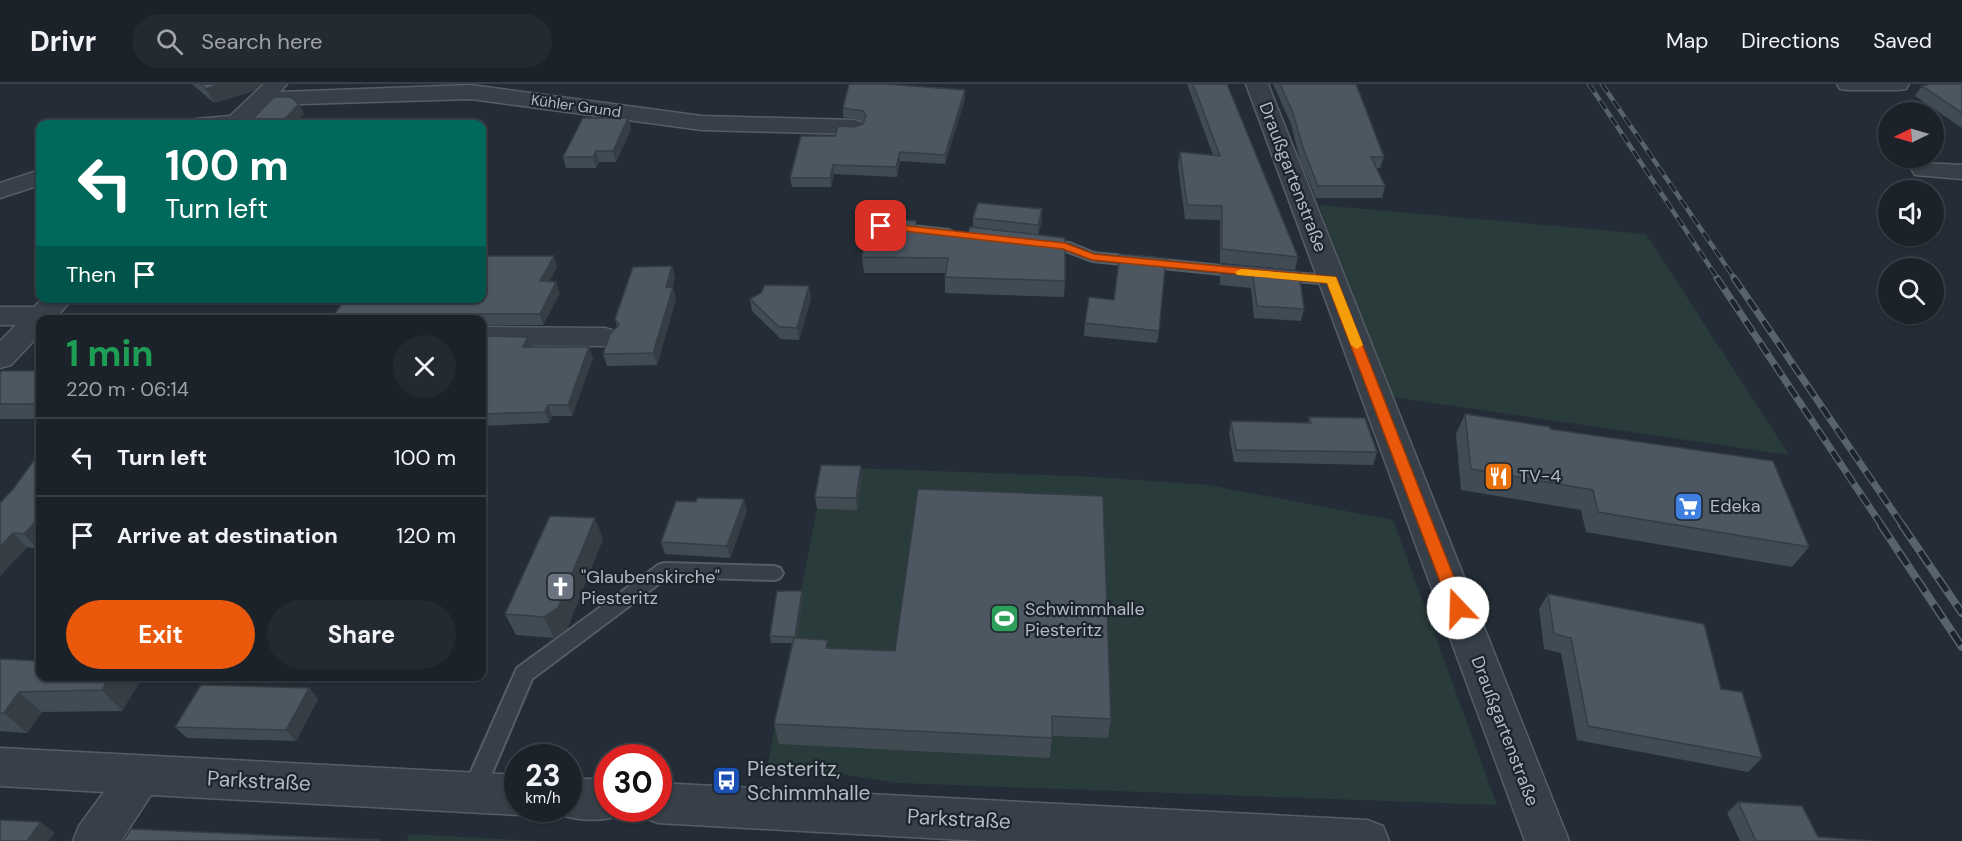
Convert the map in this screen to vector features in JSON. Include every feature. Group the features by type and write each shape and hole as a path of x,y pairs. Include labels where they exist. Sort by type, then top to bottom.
{"street":[{"name":"Draußgartenstraße","path":"1257,84 1547,841"},
{"path":"1848,84 1898,84"},
{"path":"240,120 268,92"},
{"name":"Kühler Grund","path":"268,92 471,92 693,122 854,127"},
{"path":"1924,170 1962,172"},
{"path":"0,191 36,178"},
{"path":"0,316 36,319"},
{"path":"0,358 36,325"},
{"path":"486,336 605,337"},
{"name":"Parkstraße","path":"0,767 504,794"},
{"path":"95,841 141,774"},
{"name":"Parkstraße","path":"672,804 1367,841"}],"lane":[{"path":"881,226 959,235"},
{"path":"1024,242 1065,246 1092,257 1332,280"},
{"path":"472,793 524,674 664,570 774,573"}],"shaded area":[{"path":"1319,205 1646,234 1789,455 1392,397"},
{"path":"825,467 1096,477 1208,485 1393,520 1497,805 899,783 768,763"},
{"path":"409,834 536,841 406,841"}],"building":[{"path":"201,84 222,84 206,89"},
{"path":"849,84 886,84 965,90 945,155 900,152 896,167 833,165 830,178 790,178 801,136 835,136 838,126 854,127 863,124 866,116 863,111 843,108"},
{"path":"1193,84 1227,84 1298,257 1222,249 1222,206 1187,205 1180,152 1220,156"},
{"path":"1280,84 1356,84 1384,157 1371,157 1385,186 1318,186 1303,148 1293,113"},
{"path":"1962,84 1962,113 1922,86"},
{"path":"274,97 291,97 299,104 284,120 252,120"},
{"path":"583,118 628,118 613,151 596,151 593,157 563,157"},
{"path":"978,203 1042,209 1038,225 973,218"},
{"path":"869,217 916,221 915,231 968,233 970,227 1065,238 1065,281 945,277 948,258 862,257"},
{"path":"1120,254 1166,258 1159,331 1085,323 1089,297 1114,300"},
{"path":"486,256 554,256 540,281 556,282 540,314 334,315 342,303 486,303"},
{"path":"1222,264 1299,271 1304,309 1257,306 1253,276 1222,273"},
{"path":"672,266 666,287 673,287 653,353 603,354 610,334 619,325 615,319 633,267"},
{"path":"765,285 809,286 797,328 779,327 750,299 761,293"},
{"path":"486,336 528,337 523,347 589,347 568,405 548,405 545,412 486,414"},
{"path":"2,371 36,371 36,404 0,404 0,373"},
{"path":"1465,414 1550,427 1550,429 1773,461 1809,547 1598,512 1593,490 1471,469"},
{"path":"1309,417 1365,418 1377,452 1236,450 1231,421 1311,423"},
{"path":"36,458 36,521 24,534 13,533 0,547 0,503"},
{"path":"821,465 861,466 856,498 815,497"},
{"name":"Schwimmhalle Piesteritz","path":"918,489 1103,496 1111,719 1052,716 1052,738 774,724 794,638 828,640 826,648 895,651"},
{"path":"697,498 744,499 727,546 661,542 676,501 696,502"},
{"path":"550,516 595,518 558,608 544,617 505,614"},
{"path":"777,591 802,591 795,637 770,636"},
{"path":"1548,594 1704,624 1721,689 1742,692 1762,758 1588,726 1571,638 1554,634"},
{"path":"0,659 36,661 36,681 107,681 102,690 19,692 4,713 0,713"},
{"path":"201,685 309,688 286,730 175,727"},
{"path":"1738,802 1802,806 1818,837 1873,841 1756,841"},
{"path":"0,820 41,822 27,841 0,841"},
{"path":"131,829 380,840 123,841"}],"railway":[{"path":"1589,84 1718,279"},
{"path":"1602,84 1735,279"},
{"path":"1717,278 1882,526"},
{"path":"1734,278 1903,526"},
{"path":"1881,525 1962,647"},
{"path":"1902,525 1962,613"}],"slow traffic":[{"path":"1241,272 1332,280 1357,345"}],"place":[{"name":"TV-4","path":"1498,476"},
{"name":"Edeka","path":"1689,506"},
{"name":"\"Glaubenskirche\" Piesteritz","path":"560,587"},
{"name":"Schwimmhalle Piesteritz","path":"1004,619"},
{"name":"Piesteritz, Schimmhalle","path":"726,781"}],"route":[{"path":"881,226 1065,246 1092,257 1332,280 1458,608"}]}
